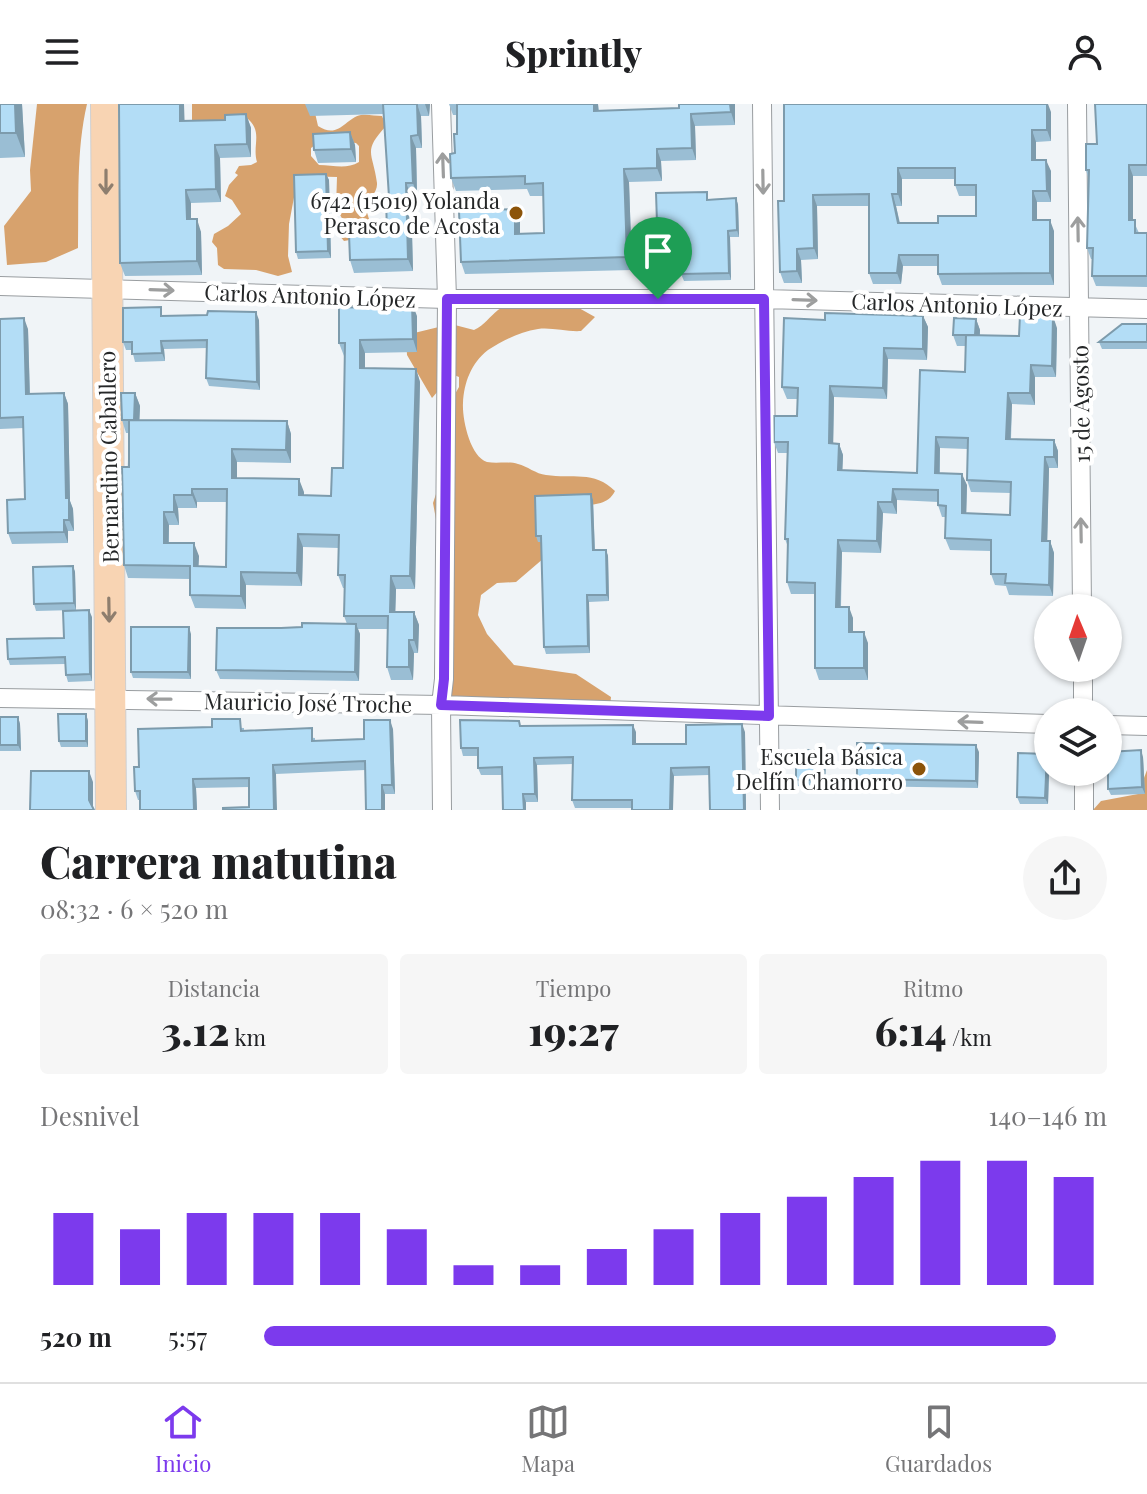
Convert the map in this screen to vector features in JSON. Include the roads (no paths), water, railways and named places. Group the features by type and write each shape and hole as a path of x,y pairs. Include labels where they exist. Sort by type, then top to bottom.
{"highway":[{"name":"Bernardino Caballero","path":"106,104 111,810"}],"street":[{"path":"441,104 447,299 442,810"},
{"path":"762,104 770,810"},
{"name":"15 de Agosto","path":"1077,104 1082,594"},
{"name":"Carlos Antonio López","path":"0,286 447,299 764,299 1147,309"},
{"name":"Mauricio José Troche","path":"0,698 441,705 1034,724"},
{"path":"1122,725 1147,726"},
{"path":"1084,786 1084,810"}],"place":[{"name":"6742 (15019) Yolanda Perasco de Acosta","path":"516,213"},
{"name":"Escuela Básica Delfín Chamorro","path":"919,769"}]}
